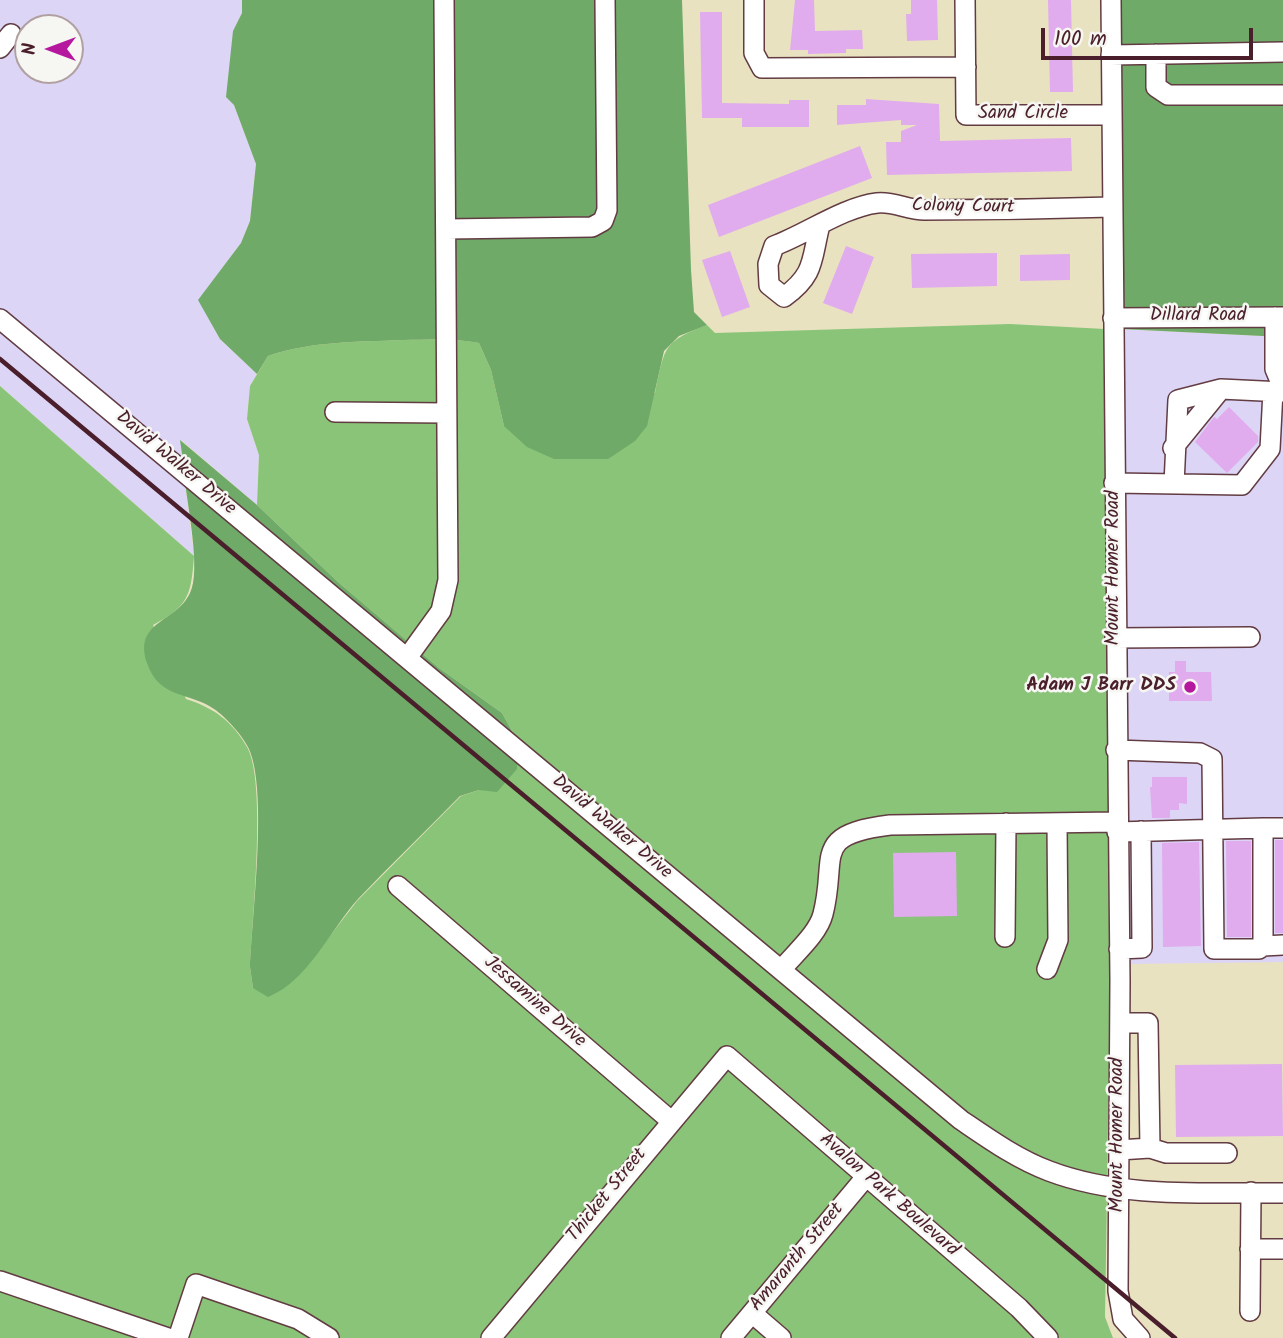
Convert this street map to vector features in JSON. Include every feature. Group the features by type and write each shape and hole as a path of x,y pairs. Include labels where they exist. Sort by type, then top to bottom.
{"street":[{"path":"407,658 441,611 446,597 443,0"},
{"path":"446,229 592,227 603,221 607,210 605,0"},
{"path":"754,0 754,53 762,68 966,67"},
{"name":"Sand Circle","path":"965,0 966,116 1111,115"},
{"name":"Mount Homer Road","path":"1111,0 1119,949 1119,1306 1123,1319 1140,1338"},
{"path":"1111,55 1283,52"},
{"path":"1156,54 1156,87 1168,96 1283,95"},
{"name":"Colony Court","path":"820,225 877,203 919,210 1112,207"},
{"path":"1114,483 1242,485 1270,449 1281,389 1275,369 1279,317"},
{"name":"Dillard Road","path":"1113,318 1279,317"},
{"name":"David Walker Drive","path":"0,319 961,1120 1001,1148 1048,1171 1119,1189 1283,1193"},
{"path":"1174,484 1173,448 1178,400 1222,389 1281,389"},
{"path":"1173,448 1222,389"},
{"path":"335,412 446,414"},
{"path":"1115,638 1250,638"},
{"path":"781,970 823,916 828,858 837,842 859,829 890,825 1057,823 1141,831 1212,830 1273,828 1273,946 1214,950 1212,830 1212,764 1208,755 1116,750"},
{"path":"1047,970 1058,940 1057,823"},
{"path":"1005,937 1006,824"},
{"path":"1119,949 1142,948 1141,831"},
{"name":"Jessamine Drive","path":"398,886 670,1120"},
{"path":"1119,1023 1148,1023 1150,1148"},
{"name":"Thicket Street","path":"491,1338 670,1120 727,1056"},
{"name":"Avalon Park Boulevard","path":"727,1056 865,1178 1019,1308 1048,1338"},
{"path":"1119,1150 1150,1148 1166,1153 1227,1153"},
{"name":"Amaranth Street","path":"732,1338 865,1178"},
{"path":"1250,1311 1251,1192"},
{"path":"1250,1249 1283,1250"},
{"path":"0,1281 168,1338"},
{"path":"178,1338 196,1284 298,1319 329,1338"},
{"path":"752,1314 781,1338"}],"shaded area":[{"path":"0,0 242,0 242,13 233,31 234,105 256,164 250,221 241,243 199,300 220,339 257,374 250,386 247,419 259,455 257,505 181,440 183,460 0,309"},
{"path":"0,329 185,482 194,556 0,386"},
{"path":"1121,329 1283,337 1283,962 1128,964"}],"green space":[{"path":"242,0 682,0 694,312 707,325 679,336 664,351 647,426 635,441 608,459 554,459 527,447 504,426 491,370 479,343 432,340 318,345 268,356 257,374 220,339 198,300 241,243 250,221 256,164 234,105 226,97 233,31 242,13"},
{"path":"1120,0 1283,0 1283,310 1121,311"},
{"path":"1010,324 1105,329 1111,964 1107,1179 1033,1154 966,1114 517,740 502,713 439,668 338,582 257,505 259,455 247,419 250,386 268,356 318,345 432,340 479,343 491,370 504,426 655,393 668,348 681,336 707,325 715,333"},
{"path":"1283,324 1283,337 1121,329 1121,325"},
{"path":"0,386 194,556 186,598 174,612 153,625 186,699 214,711 228,723 247,747 253,765 257,820 250,967 253,988 301,973 357,901 461,796 479,790 517,760 955,1125 1107,1194 1105,1317 1113,1338 0,1338"},
{"path":"180,440 257,505 338,582 439,668 502,713 517,740 183,460"},
{"path":"185,482 517,760 517,769 497,792 479,790 460,796 358,899 307,967 282,989 268,997 253,988 250,967 258,823 255,769 249,749 234,727 214,709 159,683 152,675 144,649 151,630 184,603 193,583 194,556"}],"building":[{"path":"795,0 814,0 815,31 862,30 863,49 846,49 846,53 808,54 808,50 790,50"},
{"path":"911,0 937,0 938,40 907,41 906,14 911,14"},
{"path":"1048,0 1071,0 1073,92 1050,92"},
{"path":"700,12 722,12 722,103 789,104 789,100 809,100 809,127 742,127 742,118 702,118"},
{"path":"866,99 939,104 940,141 1071,138 1072,171 887,175 886,142 901,142 901,131 917,125 901,125 901,120 837,125 837,105 866,105"},
{"path":"860,146 872,178 719,237 708,205"},
{"path":"846,246 874,257 852,314 823,303"},
{"path":"730,251 750,307 722,317 702,260"},
{"path":"997,253 997,286 912,288 911,254"},
{"path":"1070,254 1070,280 1020,281 1020,255"},
{"path":"1229,407 1258,436 1258,442 1227,473 1195,442 1214,417 1217,419"},
{"name":"Adam J Barr DDS","path":"1175,661 1186,661 1186,672 1211,672 1212,701 1169,701 1169,672 1175,672"},
{"path":"1152,777 1187,777 1187,804 1179,803 1179,810 1170,810 1170,818 1152,818"},
{"path":"1275,840 1283,840 1283,933 1275,933"},
{"path":"1226,841 1251,841 1251,937 1227,937"},
{"path":"1199,842 1201,946 1163,947 1162,843"},
{"path":"956,852 957,916 894,917 893,853"},
{"path":"1282,1064 1283,1136 1176,1137 1175,1065"}],"railway":[{"path":"0,359 1175,1338"}],"place":[{"name":"Adam J Barr DDS","path":"1190,687"}]}
